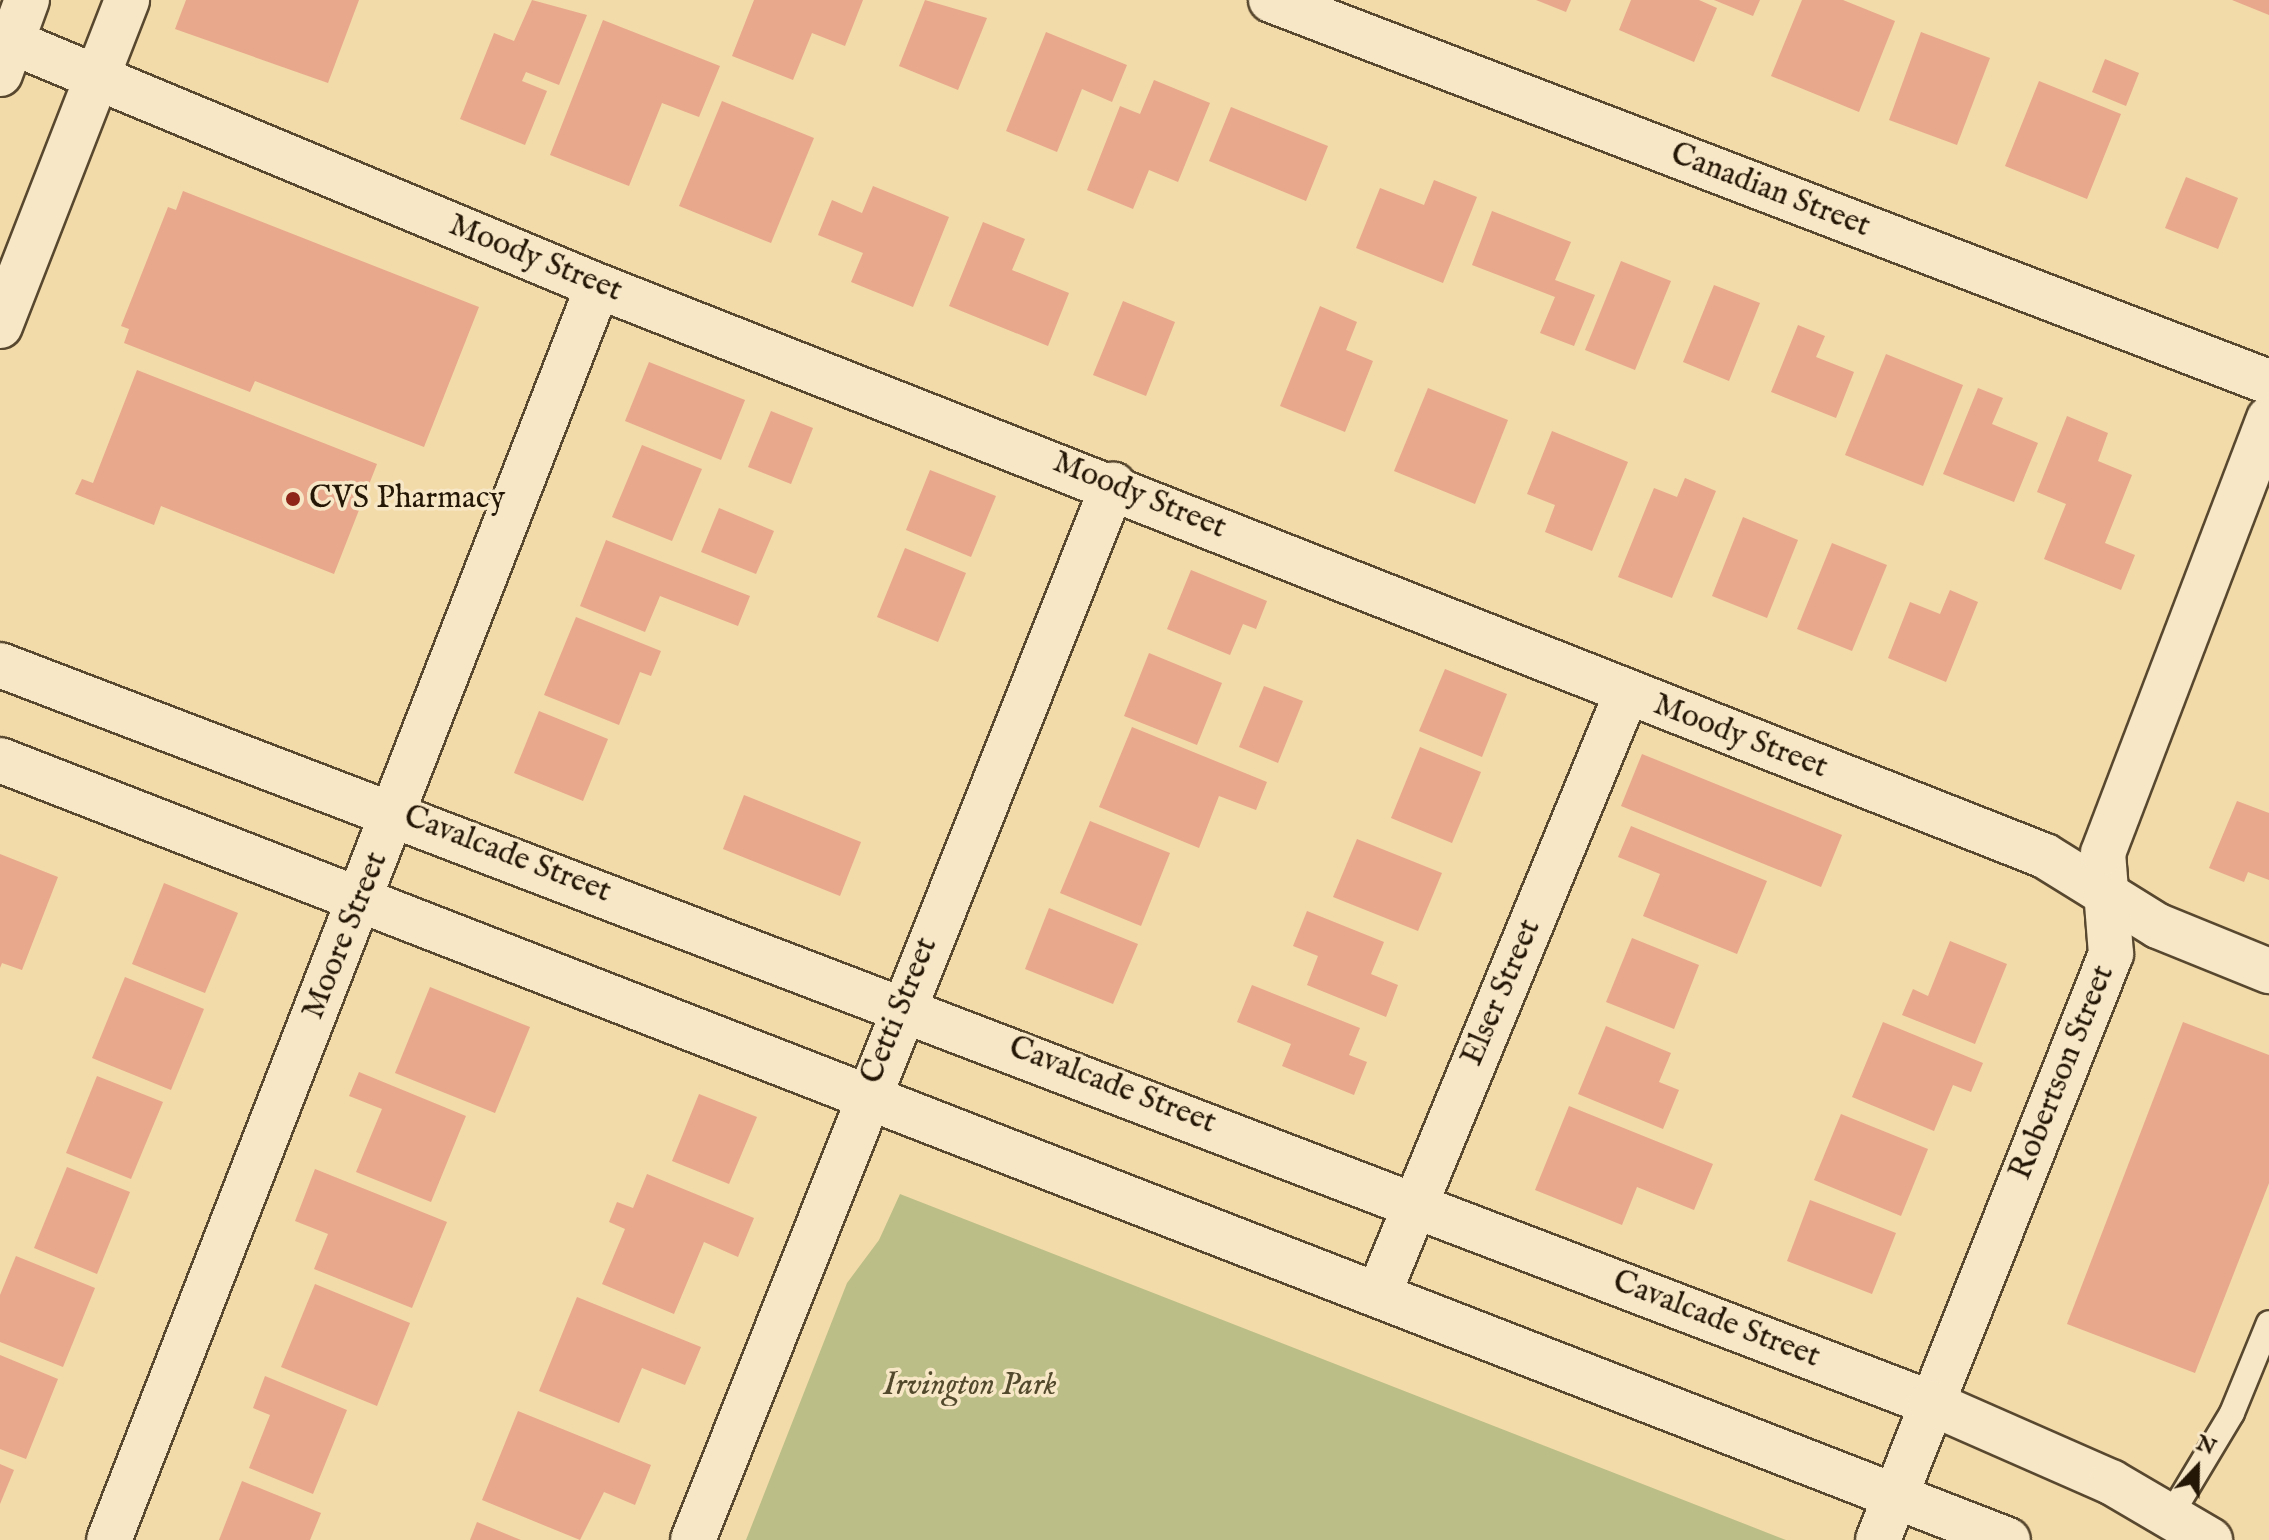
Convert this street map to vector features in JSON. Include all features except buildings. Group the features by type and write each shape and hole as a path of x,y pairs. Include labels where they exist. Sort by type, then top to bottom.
{"street":[{"path":"4,51 27,0"},
{"path":"0,326 127,0"},
{"name":"Canadian Street","path":"1271,0 2269,382"},
{"name":"Moody Street","path":"4,51 98,76 598,286 1113,485 2045,856 2158,926 2269,971"},
{"name":"Moore Street","path":"109,1540 598,286"},
{"name":"Robertson Street","path":"1878,1540 2111,954 2110,897 2103,853 2269,419"},
{"name":"Cetti Street","path":"693,1540 902,1004 1113,485"},
{"name":"Cavalcade Street","path":"0,665 902,1004 1931,1403 2111,1482 2210,1540"},
{"name":"Elser Street","path":"1379,1293 1627,692"},
{"path":"0,760 1897,1493 2008,1540"}],"lane":[{"path":"2169,1518 2232,1413 2269,1323"}],"green space":[{"name":"Irvington Park","path":"900,1194 1786,1540 746,1540 847,1283 879,1240"}],"place":[{"name":"CVS Pharmacy","path":"293,499"}]}
